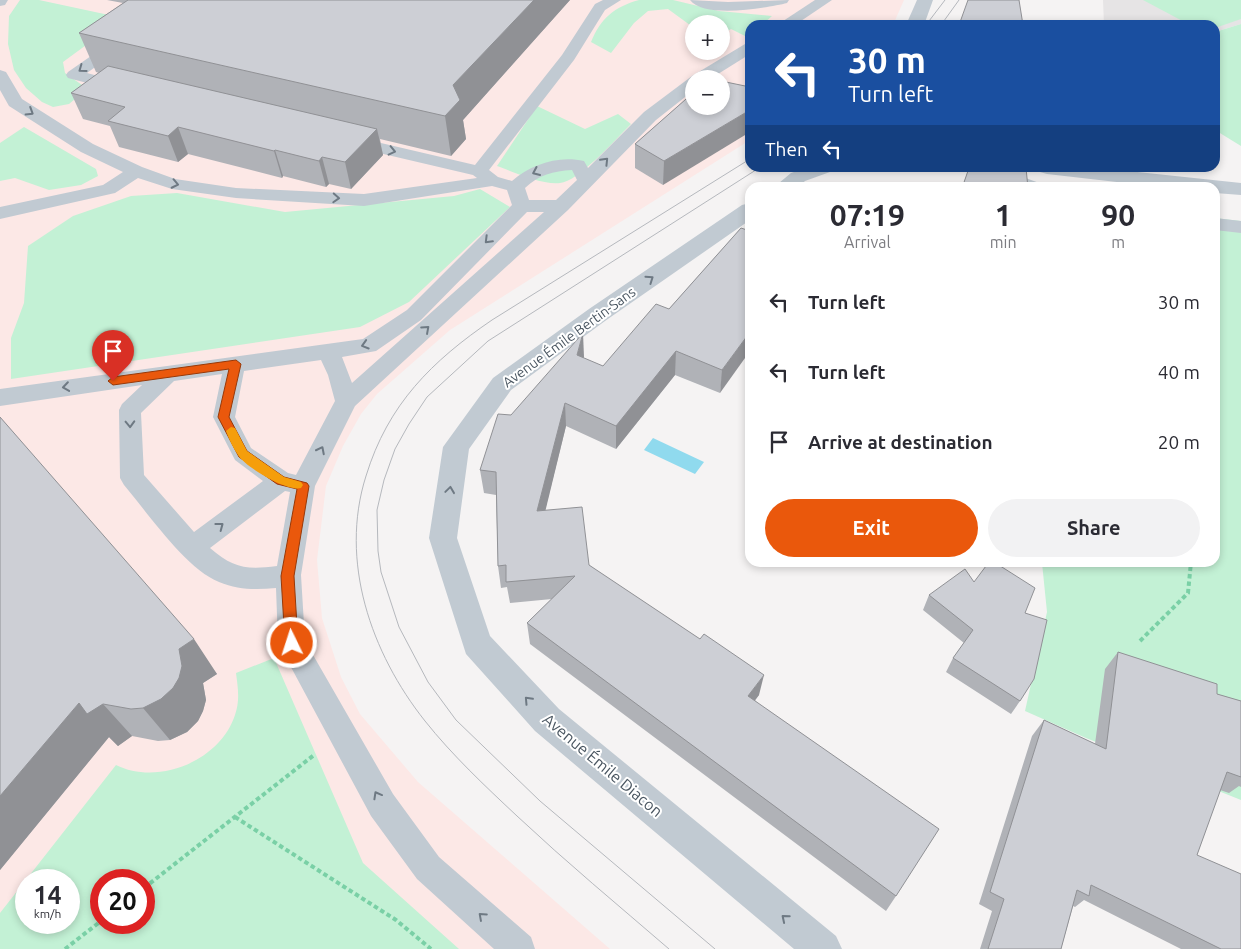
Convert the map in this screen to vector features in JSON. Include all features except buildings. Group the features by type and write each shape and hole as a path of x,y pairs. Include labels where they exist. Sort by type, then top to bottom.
{"street":[{"path":"917,20 925,0"},
{"path":"791,182 798,177 812,172"},
{"path":"1084,172 1176,182"},
{"path":"1220,187 1241,189"},
{"name":"Avenue Émile Bertin-Sans","path":"443,538 456,447 502,384 597,315 745,213"},
{"name":"Avenue Émile Diacon","path":"443,538 477,644 547,720 823,949"}],"lane":[{"path":"0,75 6,96 87,148 136,171 172,184 236,193 364,200 485,176 600,7 614,0"},
{"path":"697,0 708,4 753,6 782,0"},
{"path":"793,20 825,0"},
{"path":"131,35 74,75 140,91"},
{"path":"713,70 745,50"},
{"path":"192,547 292,484 346,401 561,206 650,116 685,89"},
{"path":"337,138 485,176 518,196 561,206"},
{"path":"0,398 368,346 414,315 518,196 532,172 556,165 578,165 586,180"},
{"path":"0,213 109,190 136,171"},
{"path":"994,172 1020,182"},
{"path":"1220,225 1241,227"},
{"path":"328,351 339,375 346,401"},
{"path":"236,364 224,417 243,454 292,484"},
{"path":"167,374 130,410 132,478 192,547 207,560 230,575 257,579 288,576"},
{"path":"292,484 288,576 292,643 382,805 428,868 519,949"}],"path":[{"path":"1140,641 1188,593 1191,567"},
{"path":"155,879 342,733"},
{"path":"235,817 396,920 431,949"},
{"path":"64,949 90,929"}],"shaded area":[{"path":"0,0 904,0 895,20 745,20 745,143 450,330 377,394 361,414 343,446 326,486 317,560 322,618 341,677 360,714 418,782 610,949 0,949"},
{"path":"1103,0 1241,0 1241,24 1220,30 1220,20 1104,20"}],"green space":[{"path":"20,0 39,0 123,18 63,62 65,73 82,85 82,93 69,104 53,107 42,102 26,88 14,70 8,44 9,16"},
{"path":"639,0 673,0 719,11 772,16 768,20 745,20 745,36 730,30 730,15 685,15 685,21 668,9 648,11 634,23 611,53 591,42 604,20 622,6"},
{"path":"1143,0 1241,0 1241,19 1220,26 1220,20 1181,20"},
{"path":"1241,24 1241,146 1220,133 1220,30"},
{"path":"537,106 585,129 618,114 631,124 587,168 577,175 568,181 560,183 545,182 528,178 497,166"},
{"path":"24,127 96,169 98,176 81,185 49,190 15,178 0,181 0,143"},
{"path":"480,189 510,207 409,302 360,327 11,379 11,338 24,303 28,246 73,216 131,196 177,193 285,212 454,196"},
{"path":"1220,219 1241,221 1241,800 1086,738 1025,711 1047,612 1042,567 1220,567"},
{"path":"274,658 363,863 459,949 0,949 0,913 15,894 15,934 80,934 80,869 34,869 116,765 133,771 150,773 168,771 202,757 216,745 227,731 237,710 236,673"}],"water":[{"path":"653,438 704,462 695,474 644,450"}],"tram line":[{"path":"930,20 945,0"},
{"path":"945,20 959,0"},
{"path":"669,949 554,850 481,782 435,734 406,694 389,666 375,636 365,605 356,541 359,508 366,476 375,450 400,406 432,368 492,320 745,162"},
{"path":"715,949 540,801 456,720 428,682 399,627 381,572 378,551 377,510 384,480 395,449 409,424 427,397 488,341 753,172"}],"slow traffic":[{"path":"231,431 243,454 281,481 297,485"}],"route":[{"path":"113,381 236,364 224,417 243,454 281,481 303,486 288,576 292,643"}]}
